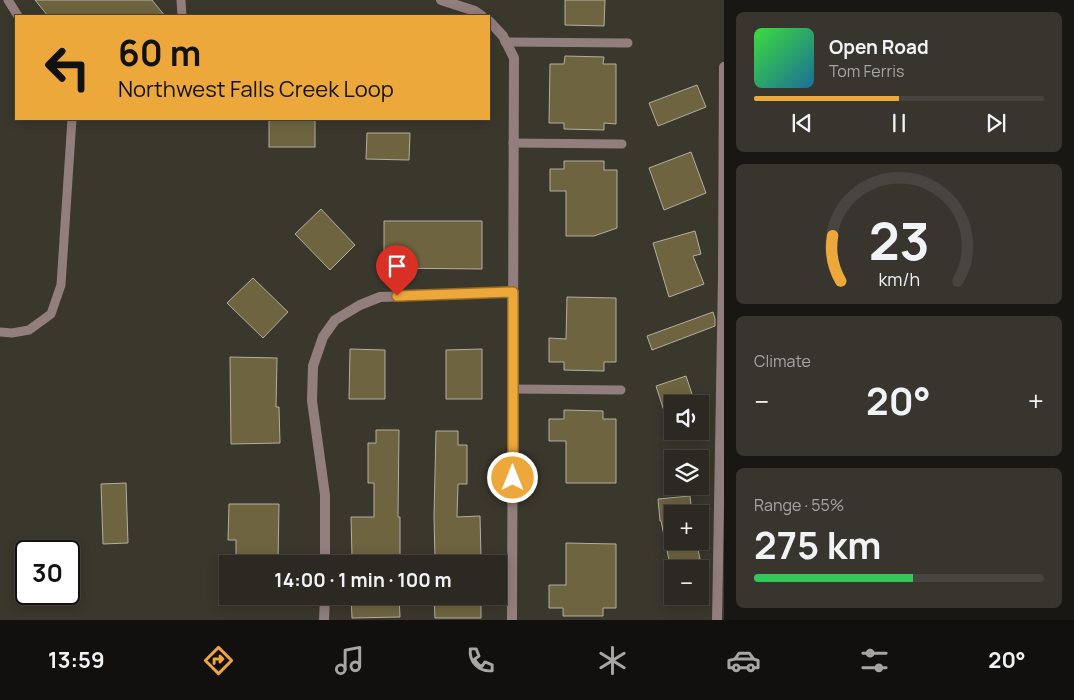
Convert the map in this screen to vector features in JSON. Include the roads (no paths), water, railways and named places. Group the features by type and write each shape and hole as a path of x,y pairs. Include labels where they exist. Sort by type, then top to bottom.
{"street":[{"path":"441,0 479,14"},
{"path":"490,22 503,36 514,58 512,620"},
{"path":"717,620 724,276 724,68"},
{"path":"326,555 325,496 312,401 313,366 323,338 335,320 360,305 380,297 513,292"},
{"path":"324,620 325,605"}],"lane":[{"path":"8,0 17,15"},
{"path":"181,0 182,15"},
{"path":"505,42 628,43"},
{"path":"0,332 12,333 30,330 51,314 61,285 75,120"},
{"path":"514,143 622,144"},
{"path":"513,389 621,390"}]}
